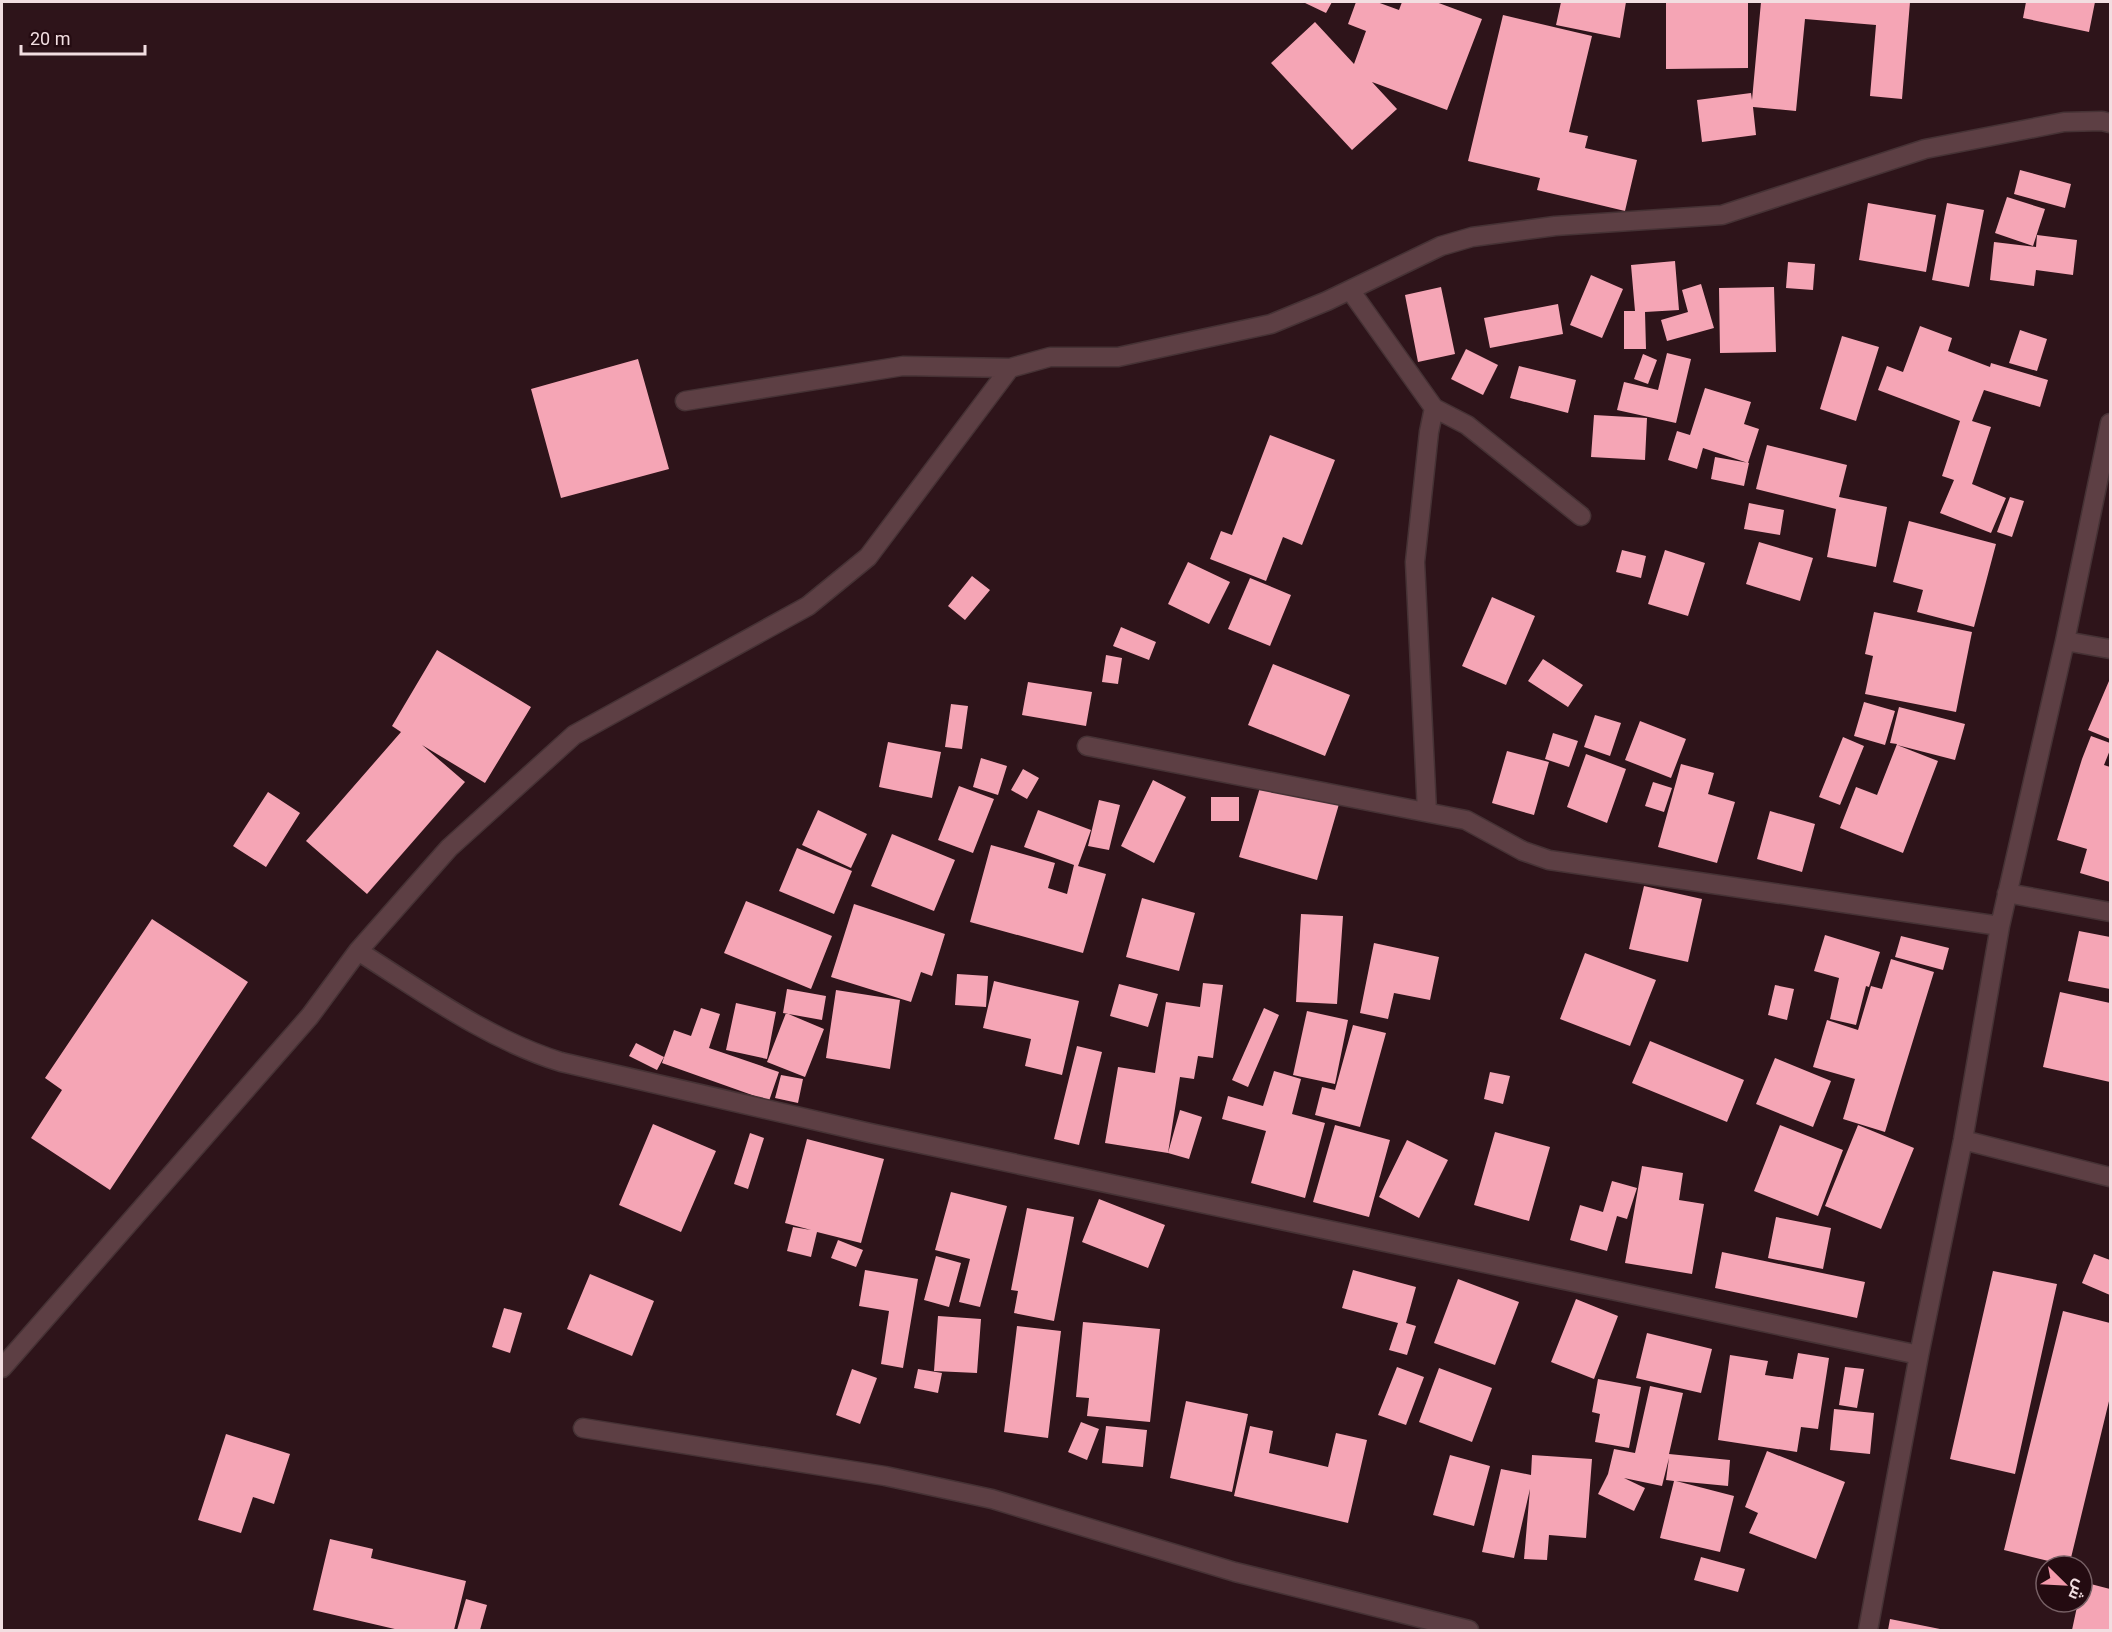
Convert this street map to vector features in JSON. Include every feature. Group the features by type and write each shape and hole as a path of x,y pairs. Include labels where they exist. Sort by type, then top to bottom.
{"street":[{"path":"685,401 903,366 1010,368 1050,357 1118,357 1271,324 1350,290 1441,246 1472,237 1555,226 1722,215 1756,206 1925,148 2064,122 2102,121 2110,123"},
{"path":"1350,290 1434,408 1467,425 1581,516"},
{"path":"2,1368 310,1017 358,951 449,848 574,735 808,606 868,557 1010,368"},
{"path":"1427,812 1415,562 1429,432 1434,408"},
{"path":"1868,1630 1919,1355 1963,1140 2000,926 2065,641 2110,423"},
{"path":"2065,641 2110,649"},
{"path":"1087,746 1466,820 1523,852 1549,860 2000,926"},
{"path":"2007,893 2110,912"},
{"path":"358,951 482,1028 535,1054 561,1062 882,1136 1919,1355"},
{"path":"1963,1140 2110,1177"},
{"path":"583,1428 885,1476 992,1499 1235,1572 1468,1630"}],"building":[{"path":"1303,2 1332,2 1326,13"},
{"path":"1356,2 1377,2 1399,10 1402,2 1436,2 1482,19 1447,110 1372,82 1397,109 1352,150 1271,63 1315,22 1354,64 1366,31 1348,24"},
{"path":"1561,2 1626,2 1620,38 1556,25"},
{"path":"1666,2 1748,2 1748,68 1666,69"},
{"path":"1761,2 1910,2 1902,99 1870,96 1876,25 1805,19 1796,111 1753,107 1756,135 1702,142 1697,100 1751,93 1752,100"},
{"path":"2026,2 2095,2 2089,32 2023,18"},
{"path":"1503,15 1592,36 1569,132 1588,136 1585,148 1637,160 1625,211 1537,190 1540,178 1468,161"},
{"path":"2020,170 2071,184 2065,208 2014,194"},
{"path":"2007,197 2045,209 2033,246 1995,233"},
{"path":"1868,203 1936,215 1926,272 1859,260"},
{"path":"1947,203 1984,210 1969,287 1932,280"},
{"path":"2037,235 2077,240 2073,275 2036,270 2034,286 1990,280 1994,242 2036,247"},
{"path":"1675,261 1679,310 1645,312 1646,349 1624,349 1624,311 1635,311 1631,265"},
{"path":"1788,262 1815,264 1813,290 1786,288"},
{"path":"1591,275 1623,289 1602,338 1570,325"},
{"path":"1701,284 1714,328 1667,341 1661,320 1688,312 1682,290"},
{"path":"1441,287 1455,354 1418,362 1405,295"},
{"path":"1774,287 1776,352 1720,353 1719,288"},
{"path":"1558,304 1563,334 1490,348 1484,318"},
{"path":"1920,326 1952,338 1948,351 1990,367 1991,363 2048,380 2040,407 1984,390 1972,421 1991,427 1972,484 2006,498 1991,533 1940,513 1954,480 1942,476 1960,421 1878,390 1887,366 1903,372"},
{"path":"2020,330 2047,339 2037,371 2009,363"},
{"path":"1842,336 1879,347 1856,421 1820,409"},
{"path":"1466,349 1498,365 1483,395 1451,379"},
{"path":"1667,353 1691,359 1676,423 1617,410 1624,382 1658,390"},
{"path":"1643,354 1657,360 1648,384 1634,379"},
{"path":"638,359 669,469 561,498 531,389"},
{"path":"1519,366 1576,380 1568,413 1510,398"},
{"path":"1705,388 1751,402 1744,424 1759,429 1748,463 1703,448 1697,469 1668,460 1677,431 1690,435"},
{"path":"1594,415 1647,418 1645,460 1591,457"},
{"path":"1270,435 1335,460 1302,545 1283,537 1266,581 1210,559 1221,531 1232,535"},
{"path":"1767,445 1847,465 1839,497 1887,507 1876,567 1827,557 1836,509 1756,489"},
{"path":"1715,457 1749,463 1744,486 1711,479"},
{"path":"2010,497 2024,501 2012,537 1997,532"},
{"path":"1749,503 1784,510 1780,535 1744,529"},
{"path":"1909,521 1996,544 1974,627 1917,612 1923,590 1893,582"},
{"path":"1759,542 1813,558 1800,601 1746,584"},
{"path":"1622,550 1646,556 1641,578 1616,572"},
{"path":"1665,550 1705,563 1688,616 1648,604"},
{"path":"1188,562 1230,582 1209,624 1168,604"},
{"path":"972,576 990,590 965,620 948,606"},
{"path":"1250,578 1291,595 1270,646 1228,629"},
{"path":"1492,597 1535,616 1506,685 1462,666"},
{"path":"1874,612 1972,632 1956,712 1865,694 1873,656 1865,654"},
{"path":"1121,627 1156,642 1149,660 1113,646"},
{"path":"437,650 531,707 485,783 422,745 465,782 367,894 306,841 401,732 392,726"},
{"path":"1106,655 1122,658 1118,684 1102,682"},
{"path":"1543,659 1583,685 1568,707 1528,681"},
{"path":"1273,664 1350,695 1325,756 1248,725"},
{"path":"2110,681 2110,739 2088,730"},
{"path":"1028,682 1092,692 1086,726 1022,715"},
{"path":"1864,702 1895,711 1885,745 1854,736"},
{"path":"951,704 968,706 962,749 945,747"},
{"path":"1899,707 1965,724 1955,760 1897,745 1938,761 1903,853 1840,828 1856,787 1877,795 1897,744 1890,743"},
{"path":"1595,715 1621,723 1610,756 1584,747"},
{"path":"1640,721 1686,739 1671,778 1625,760"},
{"path":"1553,733 1578,741 1569,767 1545,759"},
{"path":"2091,736 2110,743 2110,750 2104,765 2110,767 2110,882 2080,873 2087,849 2057,840"},
{"path":"1843,737 1864,746 1840,805 1819,797"},
{"path":"888,742 941,752 932,798 879,787"},
{"path":"1507,751 1549,762 1534,815 1492,803"},
{"path":"1586,754 1626,769 1607,823 1567,807"},
{"path":"981,758 1007,766 998,795 973,787"},
{"path":"1681,764 1714,773 1708,794 1735,802 1717,863 1658,847"},
{"path":"1023,769 1039,778 1027,799 1011,790"},
{"path":"1153,780 1186,797 1154,863 1121,846"},
{"path":"1262,781 1339,804 1317,880 1239,857"},
{"path":"1653,782 1672,788 1664,812 1645,806"},
{"path":"959,786 994,799 973,853 938,840"},
{"path":"268,792 300,813 266,867 233,846"},
{"path":"1211,797 1239,797 1239,821 1211,821"},
{"path":"1099,800 1120,805 1109,850 1088,846"},
{"path":"818,810 867,834 851,868 802,845"},
{"path":"1038,810 1091,830 1078,866 1106,874 1083,953 970,922 991,845 1055,863 1048,888 1067,894 1074,865 1024,847"},
{"path":"1770,811 1815,824 1802,872 1757,859"},
{"path":"892,834 955,860 934,911 871,886"},
{"path":"797,848 852,871 834,914 779,891"},
{"path":"1644,886 1702,899 1688,962 1629,949"},
{"path":"1142,898 1195,913 1179,971 1126,957"},
{"path":"746,901 832,936 811,989 724,953"},
{"path":"854,904 945,934 932,976 921,972 911,1002 831,977"},
{"path":"1301,914 1343,916 1337,1004 1296,1002"},
{"path":"152,919 248,982 110,1190 31,1138 62,1090 45,1078"},
{"path":"2079,931 2110,937 2110,989 2068,981"},
{"path":"1825,935 1880,952 1869,987 1866,986 1856,1025 1830,1019 1839,978 1814,971"},
{"path":"1901,936 1949,948 1943,970 1895,957"},
{"path":"1374,943 1439,957 1430,1000 1394,993 1388,1019 1360,1013"},
{"path":"1585,953 1656,980 1630,1046 1560,1019"},
{"path":"1891,959 1934,972 1885,1132 1843,1119 1855,1079 1813,1067 1827,1020 1858,1030 1871,986 1882,989"},
{"path":"957,974 988,976 986,1007 955,1005"},
{"path":"994,981 1079,1001 1062,1075 1025,1066 1031,1039 983,1028"},
{"path":"1203,983 1223,985 1213,1058 1198,1056 1194,1079 1180,1077 1168,1153 1105,1143 1118,1067 1155,1073 1166,1002 1200,1007"},
{"path":"1119,984 1158,994 1148,1027 1110,1016"},
{"path":"1775,985 1794,989 1787,1020 1768,1015"},
{"path":"787,989 826,996 822,1020 783,1013"},
{"path":"836,990 900,1000 890,1069 826,1058"},
{"path":"2060,992 2110,1003 2110,1082 2043,1067"},
{"path":"736,1003 776,1012 767,1059 726,1050"},
{"path":"701,1008 720,1014 709,1048 779,1072 769,1101 662,1063 674,1030 691,1036"},
{"path":"1264,1008 1279,1015 1248,1087 1232,1080"},
{"path":"1307,1011 1348,1020 1335,1084 1293,1075"},
{"path":"786,1013 824,1029 805,1077 767,1062"},
{"path":"1353,1025 1386,1033 1360,1127 1315,1115 1322,1087 1335,1090"},
{"path":"1650,1041 1744,1080 1727,1122 1632,1083"},
{"path":"636,1043 664,1057 657,1070 629,1056"},
{"path":"1077,1046 1102,1052 1079,1145 1054,1139"},
{"path":"1775,1058 1831,1081 1813,1127 1756,1104"},
{"path":"1274,1071 1301,1079 1292,1114 1325,1123 1305,1198 1251,1183 1266,1131 1222,1119 1228,1096 1263,1106"},
{"path":"1490,1072 1510,1076 1503,1104 1484,1099"},
{"path":"781,1075 803,1079 798,1103 775,1098"},
{"path":"1180,1110 1202,1117 1189,1159 1168,1153"},
{"path":"653,1124 716,1151 681,1232 619,1205"},
{"path":"1335,1125 1390,1140 1369,1217 1313,1202"},
{"path":"1780,1125 1843,1150 1818,1216 1754,1191"},
{"path":"1858,1125 1914,1148 1881,1229 1825,1206"},
{"path":"1495,1132 1550,1147 1529,1221 1474,1205"},
{"path":"750,1133 764,1138 748,1189 734,1184"},
{"path":"807,1139 884,1159 861,1243 817,1232 811,1257 787,1251 793,1227 811,1230 785,1223"},
{"path":"1407,1140 1448,1160 1419,1218 1379,1197"},
{"path":"1642,1166 1683,1173 1679,1200 1704,1204 1692,1274 1625,1263"},
{"path":"1612,1181 1637,1188 1627,1219 1617,1216 1607,1251 1570,1240 1580,1205 1603,1212"},
{"path":"951,1192 1007,1206 980,1307 959,1302 970,1259 935,1250"},
{"path":"1099,1199 1165,1225 1148,1268 1082,1242"},
{"path":"1027,1208 1074,1217 1054,1321 1014,1313 1018,1291 1011,1290"},
{"path":"1776,1217 1831,1228 1823,1269 1768,1258"},
{"path":"838,1240 863,1250 856,1267 831,1258"},
{"path":"1722,1252 1865,1282 1857,1318 1715,1288"},
{"path":"2094,1254 2110,1260 2110,1295 2082,1283"},
{"path":"936,1256 961,1263 949,1307 924,1300"},
{"path":"865,1270 918,1279 903,1368 881,1364 889,1311 859,1306"},
{"path":"1353,1270 1416,1287 1406,1323 1416,1326 1407,1355 1389,1350 1398,1323 1342,1308"},
{"path":"1993,1271 2057,1284 2015,1474 1950,1459"},
{"path":"590,1274 654,1301 632,1356 567,1329"},
{"path":"1458,1279 1519,1302 1495,1365 1434,1343"},
{"path":"1576,1299 1618,1316 1594,1379 1551,1362"},
{"path":"504,1308 522,1313 510,1353 492,1347"},
{"path":"2063,1311 2110,1323 2110,1397 2072,1554 2034,1554 2034,1557 2004,1550"},
{"path":"938,1316 981,1319 977,1373 934,1371"},
{"path":"1083,1322 1160,1329 1150,1422 1087,1416 1089,1398 1076,1397"},
{"path":"1017,1326 1061,1331 1048,1438 1004,1432"},
{"path":"1647,1333 1712,1349 1701,1393 1636,1378"},
{"path":"1798,1353 1829,1358 1818,1429 1801,1427 1797,1452 1718,1440 1730,1355 1768,1361 1765,1375 1793,1379"},
{"path":"1397,1367 1424,1377 1406,1425 1378,1415"},
{"path":"1845,1367 1864,1369 1857,1408 1839,1405"},
{"path":"1439,1368 1492,1388 1472,1442 1419,1422"},
{"path":"852,1369 877,1378 860,1424 836,1415"},
{"path":"918,1369 942,1373 938,1393 914,1388"},
{"path":"1598,1379 1641,1387 1629,1448 1595,1442 1600,1414 1592,1412"},
{"path":"1650,1386 1683,1393 1669,1454 1730,1460 1728,1486 1676,1481 1734,1496 1720,1552 1660,1538 1674,1481 1666,1480 1669,1458 1662,1486 1624,1478 1645,1488 1634,1511 1598,1494 1608,1474 1614,1449 1635,1453"},
{"path":"1186,1401 1248,1414 1232,1492 1170,1478"},
{"path":"1834,1409 1874,1413 1870,1454 1830,1450"},
{"path":"1081,1422 1099,1429 1087,1460 1068,1452"},
{"path":"1106,1426 1147,1430 1143,1467 1102,1463"},
{"path":"1250,1426 1273,1431 1269,1453 1328,1467 1336,1433 1367,1440 1348,1523 1234,1496"},
{"path":"226,1434 290,1454 274,1504 253,1497 241,1533 198,1520"},
{"path":"1767,1451 1845,1482 1816,1559 1749,1533 1758,1513 1745,1507"},
{"path":"1450,1455 1490,1466 1474,1526 1433,1515"},
{"path":"1532,1455 1592,1459 1586,1538 1549,1535 1547,1560 1524,1559 1530,1489 1514,1558 1482,1552 1501,1469 1531,1475"},
{"path":"330,1539 373,1549 371,1558 466,1581 454,1630 399,1630 313,1610"},
{"path":"1701,1557 1745,1569 1738,1592 1694,1580"},
{"path":"2094,1585 2110,1589 2110,1630 2072,1630 2075,1614 2094,1614"},
{"path":"466,1599 487,1605 480,1630 457,1630"},
{"path":"1890,1619 1940,1629 1940,1630 1888,1630"}]}
